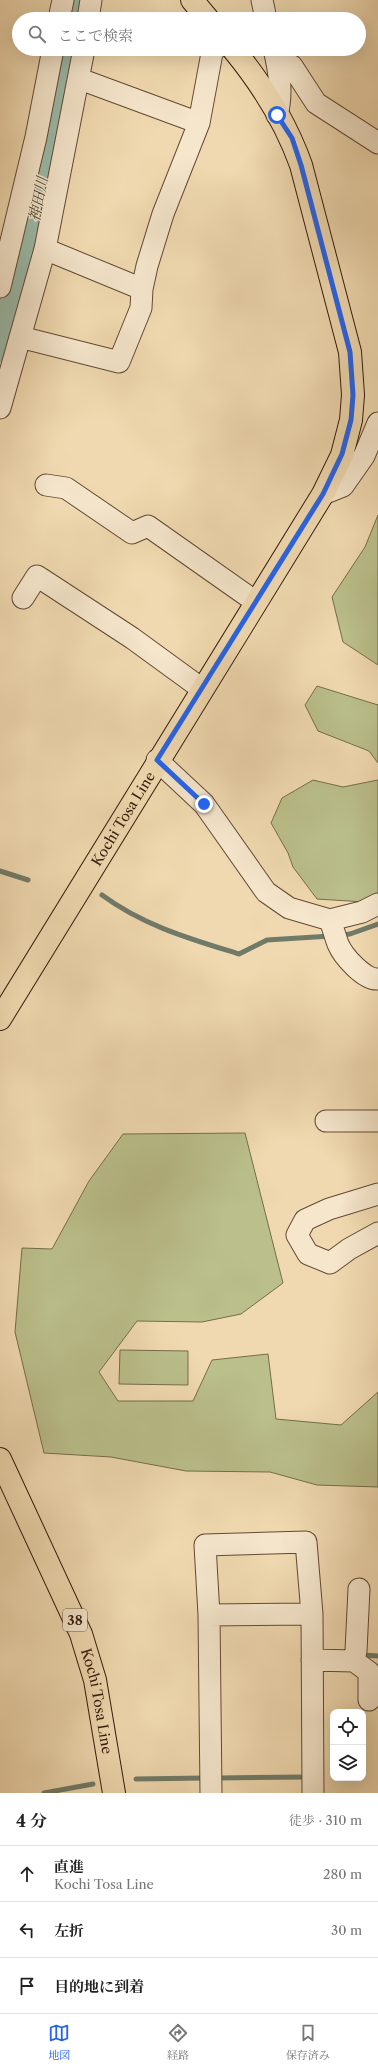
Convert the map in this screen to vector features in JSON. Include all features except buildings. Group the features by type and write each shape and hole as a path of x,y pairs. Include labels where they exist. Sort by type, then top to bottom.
{"main road":[{"path":"192,0 202,12"},
{"name":"Kochi Tosa Line","path":"0,1018 157,760 323,494 342,454 351,420 353,395 350,352 301,165 292,138 258,81 238,56"},
{"name":"Kochi Tosa Line","path":"0,1458 81,1634 95,1680 114,1793"}],"street":[{"path":"60,12 63,0"},
{"path":"89,12 91,0"},
{"path":"262,0 265,12"},
{"path":"0,287 36,137 52,56"},
{"path":"0,408 44,249 79,82 83,56"},
{"path":"20,337 119,362 141,308 142,289 164,214 199,123 211,56"},
{"path":"276,58 281,99 277,115"},
{"path":"276,58 292,66 316,103 378,143"},
{"path":"79,82 88,82 199,123"},
{"path":"44,249 142,289"},
{"path":"323,494 343,486 364,456 378,423"},
{"path":"46,485 66,488 132,533 148,526 256,602"},
{"path":"23,598 37,576 132,638 202,689"},
{"path":"157,760 204,804 266,892 289,908 330,920 362,912 378,904"},
{"path":"330,920 338,945 354,967 372,980 378,980"},
{"path":"326,1121 378,1121"},
{"path":"378,1194 329,1208 305,1220 297,1235 308,1254 330,1264 349,1249 378,1233"},
{"path":"211,1793 209,1615 205,1545 306,1542 312,1614 313,1793"},
{"path":"354,1661 356,1651 359,1589"},
{"path":"209,1615 312,1614"},
{"path":"312,1660 354,1661 369,1672 369,1700"}],"green space":[{"path":"378,515 378,665 343,642 332,597 365,547"},
{"path":"317,686 378,705 378,763 369,751 318,731 305,705"},
{"path":"313,780 343,787 378,780 378,895 365,902 317,899 293,867 288,853 271,823 282,798"},
{"path":"245,1133 283,1283 241,1314 202,1322 137,1321 99,1372 118,1401 193,1401 212,1360 268,1354 276,1419 341,1425 378,1392 378,1487 317,1485 270,1472 186,1471 111,1457 44,1453 15,1332 22,1248 52,1249 89,1181 123,1134"},
{"path":"120,1350 188,1351 188,1385 119,1384"}],"waterway":[{"name":"神田川","path":"73,12 76,0"},
{"name":"神田川","path":"0,347 31,233 67,56"},
{"path":"0,871 28,880"},
{"path":"102,895 118,906 151,923 186,937 239,954 267,940 331,936"},
{"path":"341,935 350,934 378,924"},
{"path":"362,1655 378,1656"},
{"path":"218,1778 307,1777"},
{"path":"136,1779 205,1778"},
{"path":"44,1793 93,1784"}],"route":[{"path":"204,804 157,760 323,494 342,454 351,420 353,395 350,352 301,165 292,138 277,115"}]}
